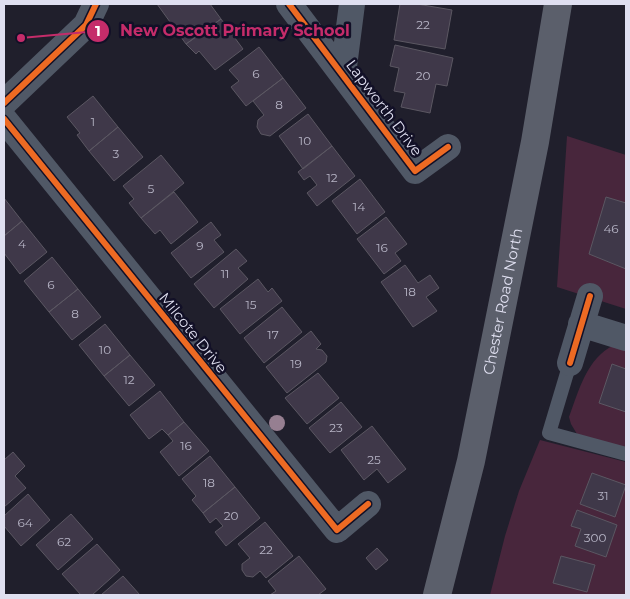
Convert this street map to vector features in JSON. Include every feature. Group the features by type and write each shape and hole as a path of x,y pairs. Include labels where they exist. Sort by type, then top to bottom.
{"highway":[{"name":"Chester Road North","path":"437,595 473,451 535,142 558,4"}],"street":[{"path":"4,103 86,25 96,4"},
{"name":"Lapworth Drive","path":"289,4 415,171 448,147"},
{"name":"Lapworth Drive","path":"343,74 352,4"},
{"name":"Milcote Drive","path":"4,119 337,530 368,504"},
{"path":"570,363 590,296"},
{"path":"582,324 626,338"}],"lane":[{"path":"570,363 548,433 626,454"}],"shaded area":[{"path":"567,136 626,155 626,309 557,287"},
{"path":"614,345 626,347 626,448 577,434 569,417 585,376 591,366 597,358"},
{"path":"540,440 626,462 626,595 490,595 519,491"}],"building":[{"path":"157,4 210,4 221,19 186,44"},
{"path":"400,4 417,4 452,10 445,49 394,40"},
{"path":"221,19 243,49 215,70 199,51 196,54 186,44"},
{"path":"395,45 453,58 447,86 436,84 430,113 401,107 405,93 394,91 399,68 390,66"},
{"path":"259,47 283,78 246,106 231,87 239,81 229,70"},
{"path":"283,78 306,108 270,136 261,134 257,127 258,120 264,115 253,101"},
{"path":"93,96 118,127 89,151 77,135 80,133 67,117"},
{"path":"308,114 332,146 303,169 279,136"},
{"path":"118,127 143,157 114,181 89,151"},
{"path":"332,146 355,176 317,206 307,193 317,185 310,176 304,180 298,172"},
{"path":"161,155 184,183 141,218 129,203 134,199 123,186"},
{"path":"360,179 385,212 357,234 332,201"},
{"path":"174,192 198,222 171,244 160,230 155,234 141,218"},
{"path":"606,197 626,203 626,269 589,254"},
{"path":"4,198 22,221 4,236"},
{"path":"386,217 407,244 395,253 401,261 384,274 357,239"},
{"path":"22,221 47,252 20,274 4,253 4,236"},
{"path":"211,222 221,235 214,240 224,252 191,278 171,253"},
{"path":"236,249 247,261 238,268 248,279 214,308 194,284"},
{"path":"52,257 78,289 49,312 24,281"},
{"path":"405,265 418,283 430,275 439,288 426,297 437,311 413,327 381,282"},
{"path":"258,279 268,292 272,288 282,301 240,334 220,309"},
{"path":"78,289 101,317 72,340 49,312"},
{"path":"282,307 302,332 264,363 244,338"},
{"path":"105,324 130,355 104,376 79,345"},
{"path":"311,331 321,344 316,349 322,350 327,356 326,362 287,393 266,367"},
{"path":"130,355 155,385 129,406 104,376"},
{"path":"612,364 626,369 626,412 599,403"},
{"path":"318,373 339,398 307,424 285,398"},
{"path":"160,391 184,422 168,435 162,429 149,439 130,415"},
{"path":"341,402 362,427 330,453 309,428"},
{"path":"184,422 209,451 179,476 160,452 173,441 168,435"},
{"path":"372,426 406,469 388,483 377,469 364,480 341,450"},
{"path":"13,452 25,466 15,476 26,488 4,507 4,460"},
{"path":"210,456 235,487 203,513 192,500 196,496 182,479"},
{"path":"592,473 626,485 615,517 580,504"},
{"path":"235,487 260,518 226,546 215,532 223,526 216,518 210,523 203,513"},
{"path":"28,494 50,520 21,546 4,526 4,516"},
{"path":"577,510 617,525 606,557 575,546 581,529 571,526"},
{"path":"71,514 93,539 58,570 36,545"},
{"path":"265,522 293,556 266,578 260,571 253,577 246,576 242,570 242,564 250,558 238,544"},
{"path":"97,544 120,570 92,595 81,595 62,574"},
{"path":"377,548 388,560 376,570 366,558"},
{"path":"299,556 326,589 318,595 270,595 276,591 268,581"},
{"path":"561,556 595,565 587,592 553,583"},
{"path":"123,576 140,595 101,595"}],"cycle path":[{"path":"4,103 86,25 96,4"},
{"path":"289,4 415,171 448,147"},
{"path":"4,119 337,530 368,504"},
{"path":"570,363 590,296"}],"place":[{"name":"New Oscott Primary School","path":"21,38"}]}
